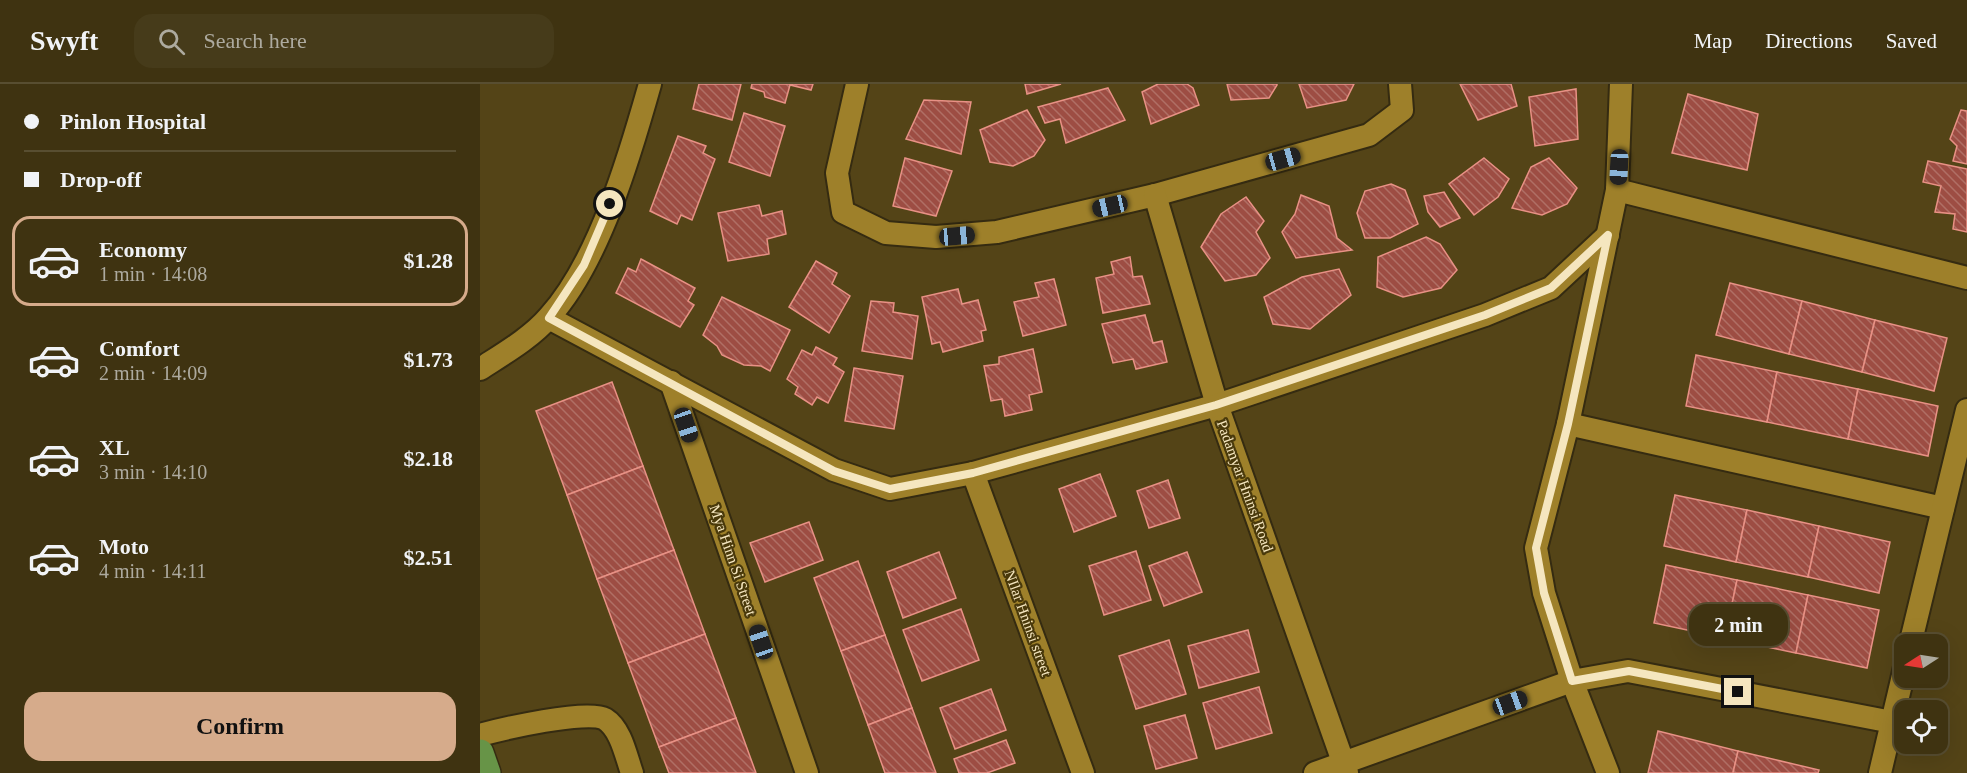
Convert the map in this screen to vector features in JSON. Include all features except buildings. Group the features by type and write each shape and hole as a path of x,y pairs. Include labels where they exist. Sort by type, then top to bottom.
{"main road":[{"path":"480,753 487,773"}],"street":[{"path":"480,369 549,318 584,265 610,204 650,84"},
{"path":"857,84 837,172 843,212 886,233 936,237 997,232 1155,195 1369,135 1402,110 1400,84"},
{"path":"1608,773 1572,681 1544,593 1536,548 1568,424 1617,190 1621,84"},
{"path":"1617,190 1967,278"},
{"name":"Padamyar Hninsi Road","path":"1155,195 1216,405 1346,768"},
{"path":"549,318 834,471 890,489 973,473 1216,405 1485,315 1551,288 1608,235"},
{"name":"Mya Hinn Si Street","path":"671,382 807,773"},
{"path":"1913,634 1967,410"},
{"path":"1568,424 1943,508"},
{"name":"NIlar Hninsi street","path":"973,473 1083,773"},
{"path":"1315,773 1346,768 1572,681 1629,671 1892,722"},
{"path":"1880,773 1900,688"},
{"path":"480,735 554,720 590,716 603,718 611,724 622,744 632,773"}],"route":[{"path":"610,204 584,265 549,318 834,471 890,489 973,473 1216,405 1485,315 1551,288 1608,235 1568,424 1536,548 1544,593 1572,681 1629,671 1738,692"}]}
